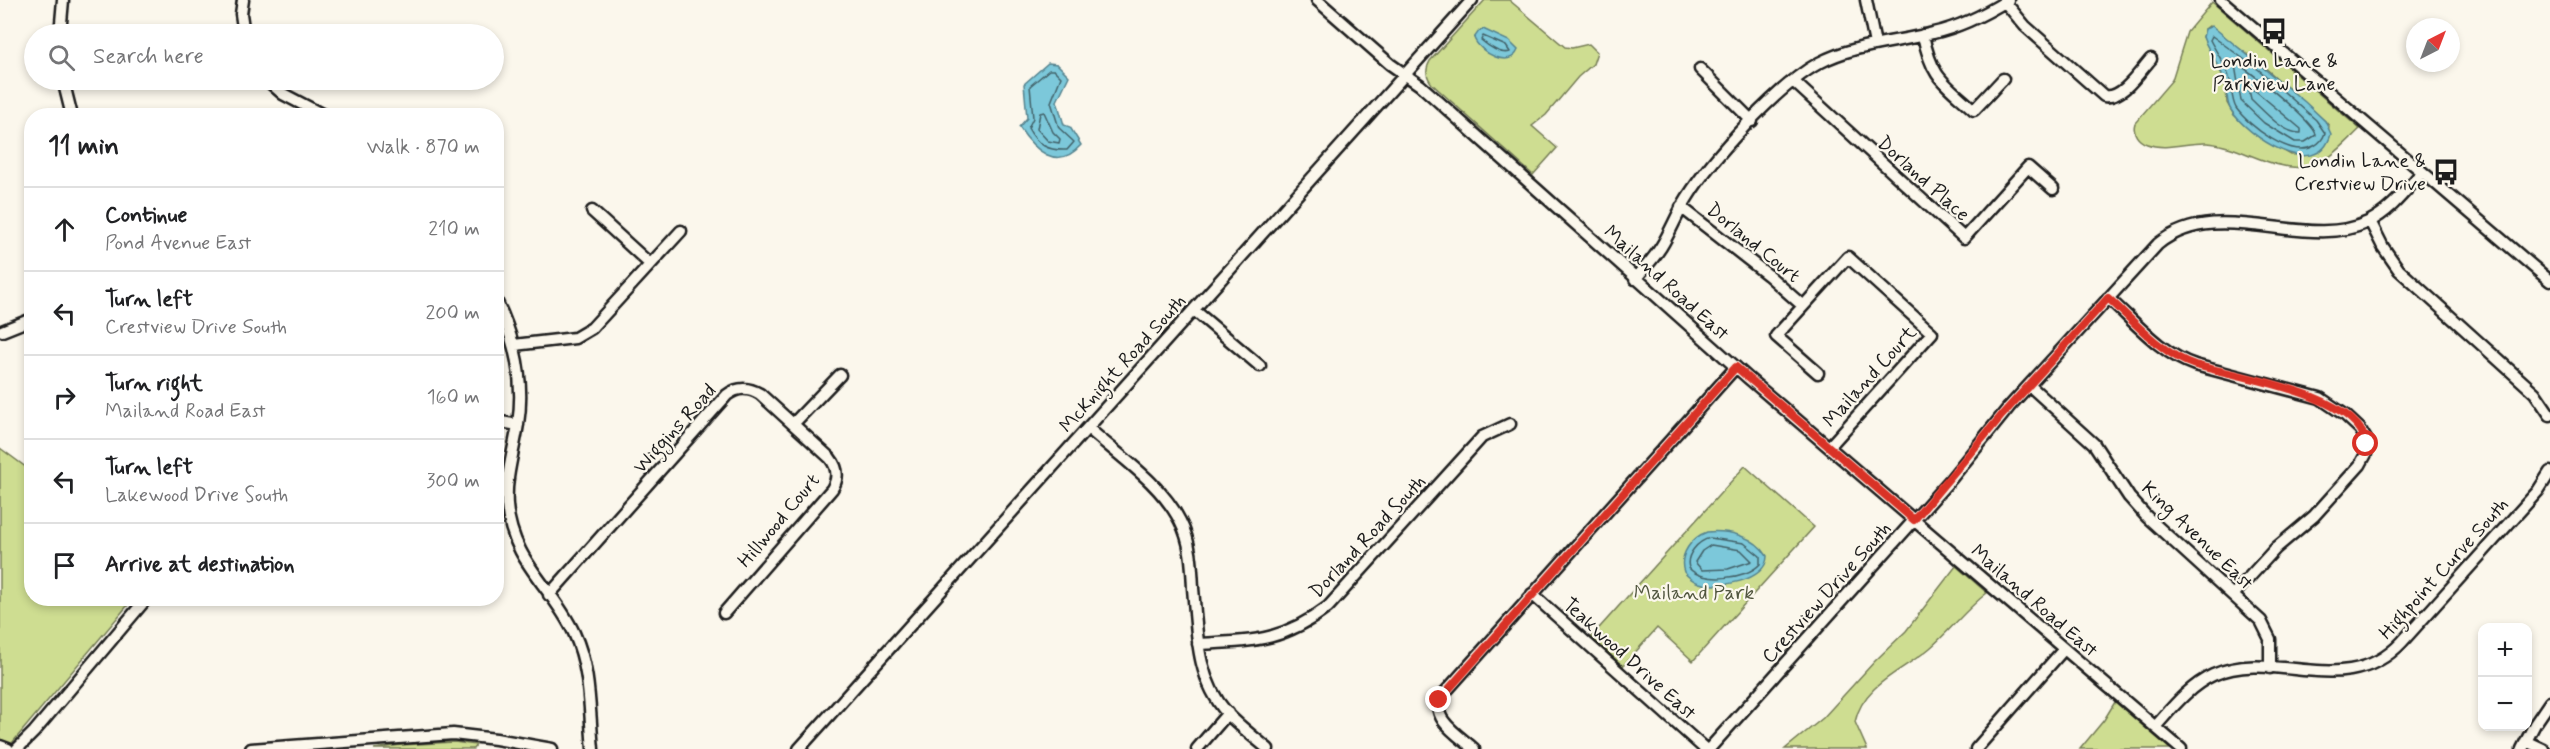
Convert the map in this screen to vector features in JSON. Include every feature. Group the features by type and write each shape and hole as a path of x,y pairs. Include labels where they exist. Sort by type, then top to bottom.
{"street":[{"path":"61,24 63,0"},
{"path":"242,24 243,0"},
{"name":"Mailand Road East","path":"1317,0 1405,75 1420,85 1635,279 2181,749"},
{"name":"McKnight Road South","path":"799,749 1472,0"},
{"path":"1866,0 1875,44"},
{"path":"2221,0 2550,281"},
{"path":"1635,279 1662,245 1681,207 1708,168 1793,81 1834,56 1968,22 2006,1 2025,26 2104,96 2110,97 2118,94 2151,59"},
{"path":"1923,35 1930,64 1935,73 1974,110 2003,79"},
{"path":"1700,69 1752,121"},
{"name":"Dorland Place","path":"1793,81 1964,238 2028,167 2053,189"},
{"path":"66,90 70,108"},
{"path":"278,90 310,108"},
{"name":"Crestview Drive South","path":"1707,749 1914,520 2029,385 2158,244 2191,226 2218,223 2328,230 2350,228 2370,221 2392,205 2422,172"},
{"name":"Dorland Court","path":"1681,207 1768,275 1803,306"},
{"path":"591,211 650,264"},
{"path":"2370,221 2386,252 2399,270 2535,393 2550,416"},
{"path":"514,345 564,340 585,333 601,320 681,231"},
{"name":"Dorland Court","path":"1818,373 1776,336 1848,257"},
{"name":"Mailand Court","path":"1829,447 1932,333 1848,257"},
{"path":"2108,298 2180,359 2320,399 2345,415 2365,437 2366,452 2360,465 2314,516 2276,548 2234,595"},
{"path":"1194,310 1260,366"},
{"path":"504,320 514,345 520,385 518,425 507,480 507,506 518,547 530,569 566,618 583,659 588,687 593,749"},
{"path":"2,332 24,322"},
{"path":"1474,749 1445,723 1438,708 1443,694 1736,367"},
{"path":"793,424 840,375"},
{"name":"King Avenue East","path":"2029,385 2094,444 2129,497 2147,518 2258,617 2268,632 2271,644 2270,668"},
{"name":"Wiggins Road","path":"549,595 732,391 746,388 753,390 793,424"},
{"path":"504,422 518,425"},
{"name":"Hillwood Court","path":"724,613 835,484 837,470 834,463 793,424"},
{"name":"Dorland Road South","path":"1198,644 1269,638 1286,633 1328,608 1482,437 1510,424"},
{"path":"1088,428 1158,490 1181,522 1188,542 1198,644 1206,678 1228,713 1268,749"},
{"name":"Highpoint Curve South","path":"2155,727 2187,693 2207,678 2236,669 2270,668 2339,673 2366,667 2387,656 2530,500 2550,472"},
{"name":"Teakwood Drive East","path":"1532,594 1707,749"},
{"path":"17,749 140,606"},
{"path":"1976,749 2064,649"},
{"path":"2543,749 2524,745 2550,702"},
{"path":"1197,749 1228,713"},
{"path":"251,749 443,734 478,736 552,749"},
{"path":"0,746 8,749"}],"green space":[{"path":"1485,0 1509,0 1565,47 1572,48 1589,44 1597,52 1593,64 1578,77 1546,115 1532,126 1557,148 1533,175 1432,84 1427,76 1430,61"},
{"path":"2212,2 2360,129 2328,158 2304,167 2280,165 2231,148 2207,143 2162,147 2144,143 2135,133 2135,123 2172,80 2187,32","holes":["2209,26 2262,65 2329,126 2326,144 2314,153 2291,155 2265,140 2234,115 2227,103 2226,88 2221,72 2203,37 2205,29"]},
{"path":"0,448 24,466 24,606 127,606 7,749 0,749"},
{"name":"Mailand Park","path":"1745,466 1814,527 1693,661 1657,628 1623,666 1591,637"},
{"path":"1956,566 1987,593 1930,648 1885,679 1866,698 1855,722 1867,749 1785,749 1823,718 1906,631"},
{"path":"2115,702 2170,749 2080,749 2104,720"},
{"path":"454,742 476,745 473,749 374,749 401,745"}],"water":[{"path":"2212,26 2325,121 2331,134 2323,148 2312,155 2297,155 2281,150 2266,142 2239,120 2229,107 2222,74 2203,37 2205,29"},
{"path":"1483,29 1509,41 1518,50 1514,56 1502,59 1482,49 1474,38"},
{"path":"1048,63 1057,64 1069,76 1057,101 1064,125 1070,127 1081,145 1063,157 1047,155 1039,150 1019,127 1027,118 1024,84"},
{"path":"1707,532 1732,533 1748,539 1762,549 1767,556 1765,565 1750,577 1729,584 1707,585 1695,581 1684,572 1683,559 1692,542"}],"place":[{"name":"Londin Lane & Parkview Lane","path":"2274,31"},
{"name":"Londin Lane & Crestview Drive","path":"2446,172"}],"route":[{"path":"1439,700 1736,367 1914,520 2002,415 2108,298 2170,353 2180,359 2190,364 2302,392 2320,399 2341,412 2360,429 2366,439 2366,444"}]}
